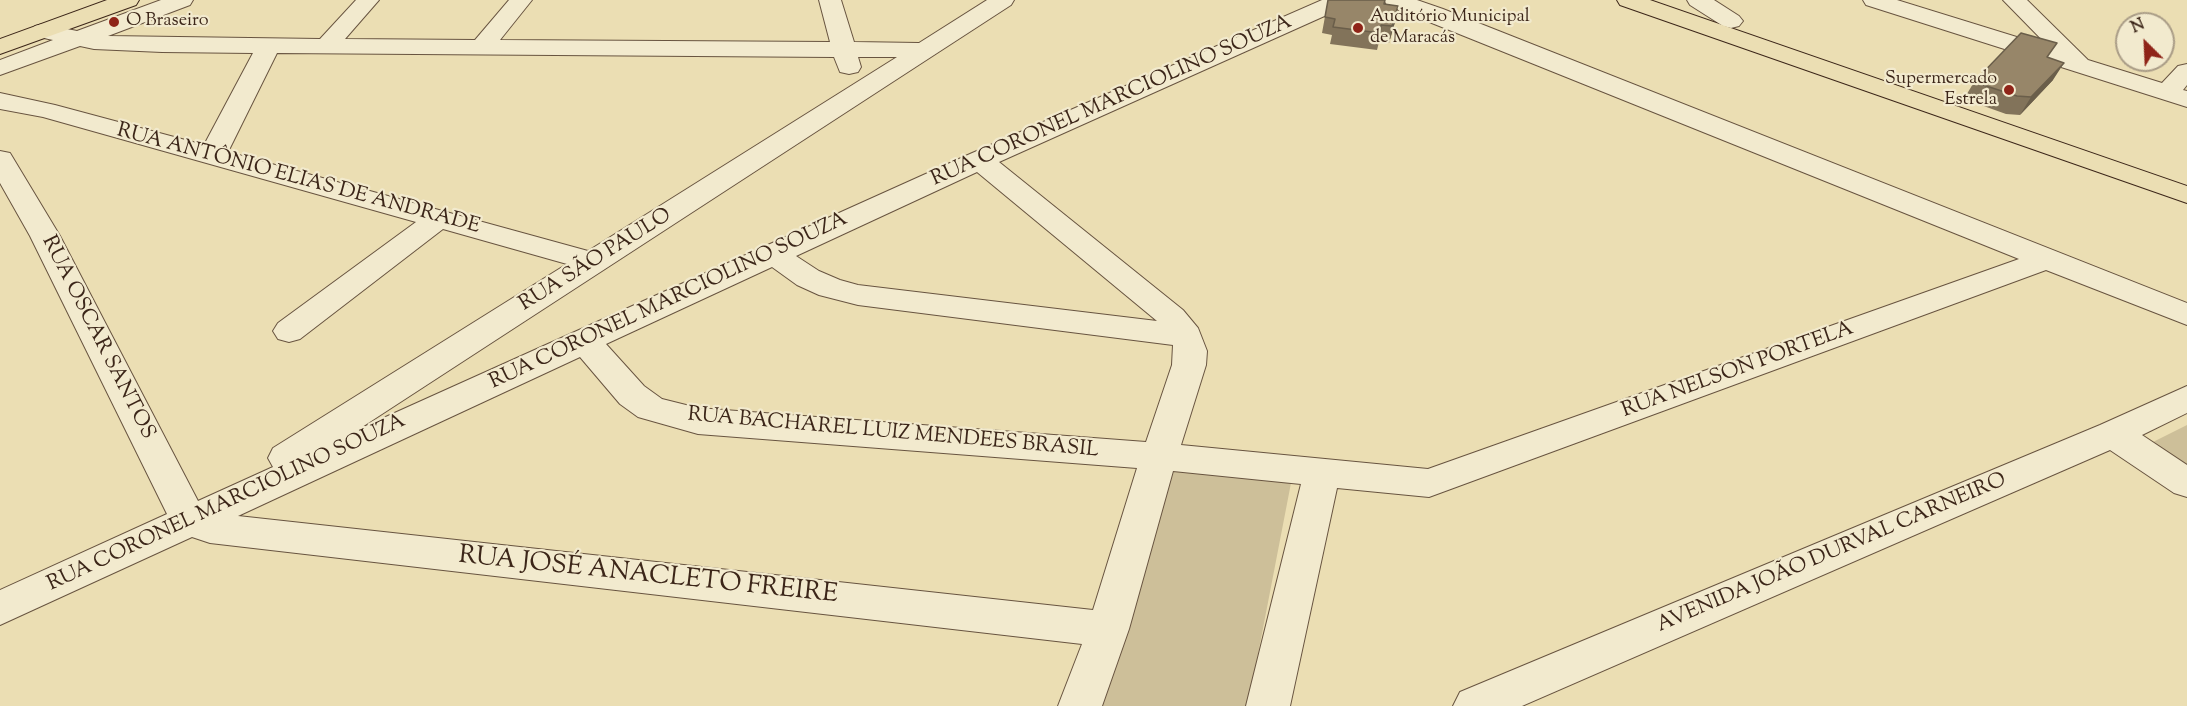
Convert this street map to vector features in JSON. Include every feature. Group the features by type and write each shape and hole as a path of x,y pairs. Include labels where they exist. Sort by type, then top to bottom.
{"main road":[{"path":"0,47 128,0"},
{"path":"1669,0 2187,179"},
{"path":"1637,1 2187,195"}],"street":[{"path":"0,68 182,0"},
{"path":"327,45 368,0"},
{"path":"483,46 521,0"},
{"path":"830,0 856,94"},
{"name":"RUA SÃO PAULO","path":"189,520 1003,0"},
{"name":"RUA CORONEL MARCIOLINO SOUZA","path":"0,608 980,160 1341,0"},
{"path":"1395,0 1463,13 2047,259 2187,315"},
{"path":"1698,0 1731,21"},
{"path":"1874,0 2176,96 2187,71"},
{"path":"2014,0 2080,65"},
{"path":"43,31 79,39 120,44 926,50"},
{"path":"212,157 268,46"},
{"name":"RUA ANTÔNIO ELIAS DE ANDRADE","path":"0,102 46,110 595,262"},
{"name":"RUA OSCAR SANTOS","path":"0,159 45,236 189,520"},
{"path":"980,160 1172,317 1187,336 1191,351 1189,365 1159,456 1108,629 1080,706"},
{"path":"289,331 438,219"},
{"path":"773,254 808,278 830,288 858,295 1187,336"},
{"name":"RUA NELSON PORTELA","path":"1429,483 2047,259"},
{"name":"RUA BACHAREL LUIZ MENDEES BRASIL","path":"585,341 632,395 650,408 698,421 1159,456 1429,483"},
{"name":"AVENIDA JOÃO DURVAL CARNEIRO","path":"1475,706 2113,434 2187,398"},
{"path":"2113,434 2187,483"},
{"path":"1268,706 1322,473"},
{"name":"RUA JOSÉ ANACLETO FREIRE","path":"189,520 210,528 1108,629"}],"shaded area":[{"path":"2187,425 2187,467 2151,443"},
{"path":"1174,471 1291,483 1248,706 1096,706"}],"building":[{"path":"1328,0 1385,0 1384,4 1398,6 1392,26 1381,25 1380,33 1333,27 1335,19 1325,17"},
{"name":"Supermercado Estrela","path":"2021,33 2057,43 2047,57 2064,63 2031,97 2017,96 1974,82"}],"place":[{"name":"O Braseiro","path":"114,22"},
{"name":"Auditório Municipal de Maracás","path":"1358,28"},
{"name":"Supermercado Estrela","path":"2009,90"}]}
